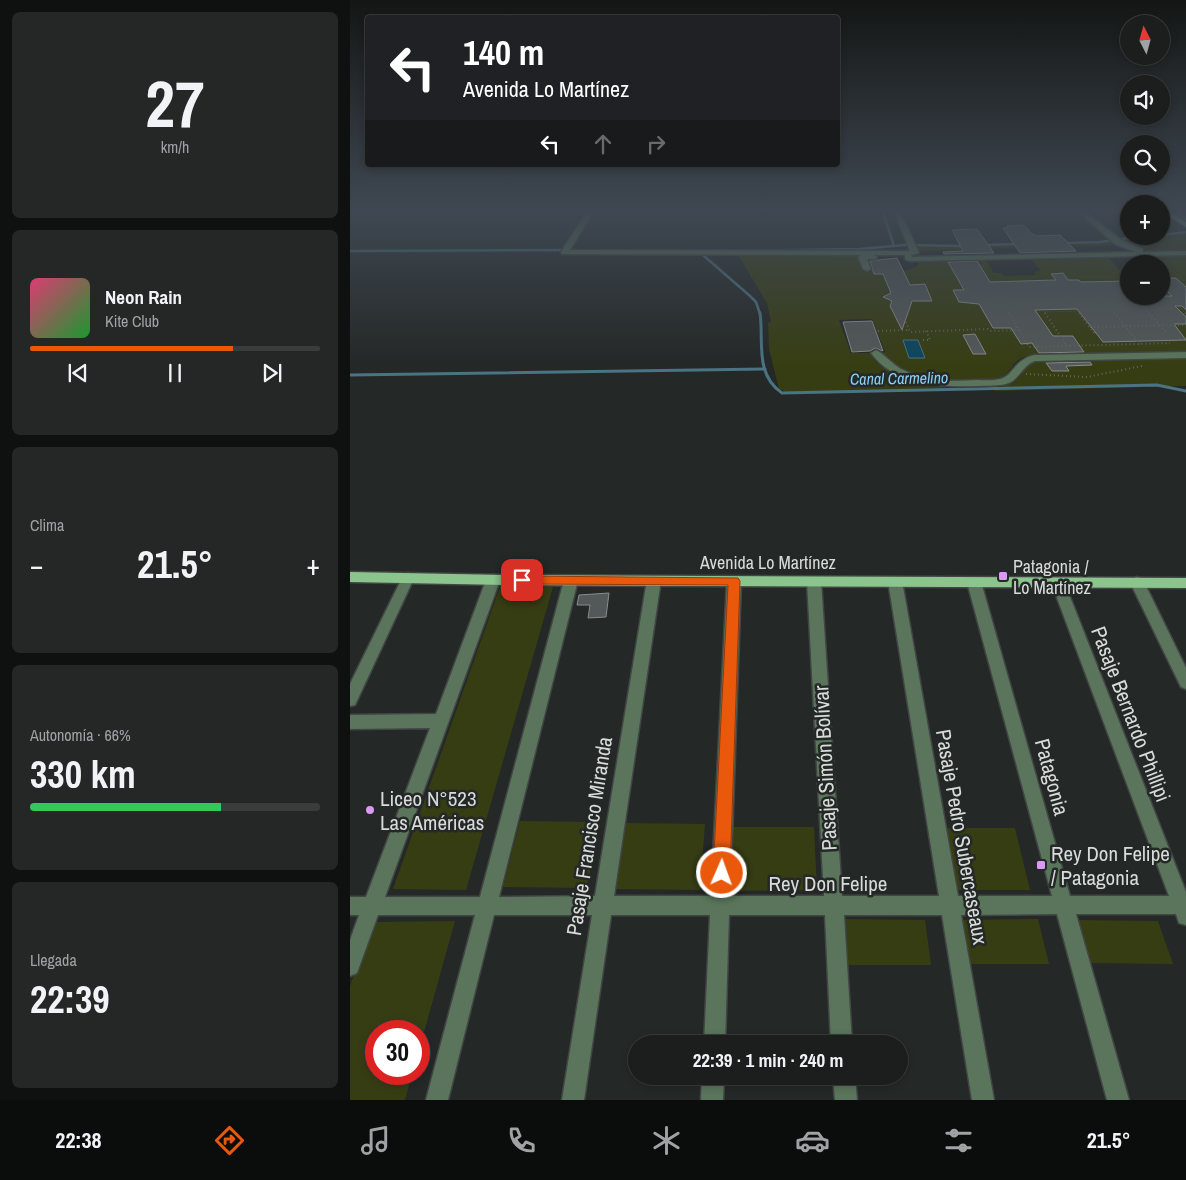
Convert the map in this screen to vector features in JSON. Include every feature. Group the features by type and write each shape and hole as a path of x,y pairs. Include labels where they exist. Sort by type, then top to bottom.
{"main road":[{"name":"Avenida Lo Martínez","path":"350,577 493,580 1186,582"}],"street":[{"path":"863,260 867,269"},
{"path":"876,353 886,365 922,380 947,384 1007,380 1019,364 1034,358 1186,355"},
{"path":"350,700 408,578"},
{"path":"350,966 493,580"},
{"path":"437,1100 572,580"},
{"name":"Pasaje Francisco Miranda","path":"573,1100 654,580"},
{"path":"714,1035 734,581"},
{"name":"Pasaje Simón Bolívar","path":"814,581 841,1035"},
{"name":"Pasaje Pedro Subercaseaux","path":"895,582 982,1100"},
{"name":"Patagonia","path":"974,582 1118,1100"},
{"name":"Pasaje Bernardo Phillipi","path":"1058,582 1185,909"},
{"path":"1137,582 1186,683"},
{"path":"350,722 440,721"},
{"name":"Rey Don Felipe","path":"350,906 1064,905 1185,909"},
{"path":"712,1100 713,1085"},
{"path":"845,1085 846,1100"}],"path":[{"path":"978,260 1030,347 1170,344"},
{"path":"1103,260 1120,280"},
{"path":"1160,260 1186,283"},
{"path":"1114,273 1120,273"},
{"path":"1094,294 1080,278 1117,277"},
{"path":"999,296 1120,292"},
{"path":"1170,292 1186,292"},
{"path":"1065,294 1094,333"},
{"path":"1098,294 1150,356"},
{"path":"1033,295 1067,346"},
{"path":"1170,297 1186,314"},
{"path":"1142,305 1166,332"},
{"path":"1044,312 1186,308"},
{"path":"906,322 910,330"},
{"path":"1090,327 1186,325"},
{"path":"878,331 1020,330"},
{"path":"923,340 930,340 926,331"},
{"path":"1016,370 1041,376 1087,377 1146,366"}],"green space":[{"path":"741,260 860,260 864,271 872,270 868,260 899,260 904,271 918,266 918,261 986,260 994,273 1001,273 1004,276 1036,275 1034,272 1041,271 1032,260 1111,260 1120,270 1120,305 1170,305 1170,260 1186,260 1186,352 1031,355 1017,361 1002,377 955,380 920,375 891,363 882,353 885,352 872,319 839,320 851,353 870,353 875,361 883,367 904,378 947,388 789,393 779,389 769,349 768,323 771,322 767,303"},
{"path":"1186,359 1186,386 994,391 1012,383 1025,368 1037,362"},
{"path":"500,587 553,587 466,890 393,889"},
{"path":"520,821 599,822 587,888 503,887"},
{"path":"625,823 705,824 700,890 615,889"},
{"path":"731,827 814,827 817,890 728,891"},
{"path":"942,828 1015,828 1030,890 953,890"},
{"path":"840,919 925,920 931,965 843,965"},
{"path":"1038,919 1049,964 961,964 953,920"},
{"path":"1075,920 1158,921 1173,964 1087,963"},
{"path":"455,921 427,1020 365,1020 365,1085 409,1085 405,1100 350,1100 350,986 373,922"}],"water":[{"path":"903,340 918,340 925,358 909,358"}],"building":[{"path":"898,260 910,285 925,284 932,301 912,301 902,330 890,306 892,301 883,297 891,293 883,274 874,274 870,261"},
{"path":"977,261 990,282 1056,280 1051,274 1063,273 1068,280 1079,280 1081,282 1120,281 1120,305 1170,305 1170,296 1172,296 1170,294 1170,278 1176,278 1186,287 1186,310 1182,306 1175,306 1186,317 1186,324 1174,324 1186,340 1103,342 1077,309 1035,310 1053,336 1073,336 1084,352 1039,353 1032,343 1021,344 1011,328 993,328 979,304 959,302 953,290 964,290 948,262"},
{"path":"872,321 883,351 875,348 870,351 852,352 843,322"},
{"path":"975,334 986,354 973,354 963,335"},
{"path":"1090,362 1092,365 1066,366 1069,371 1052,371 1046,363"},
{"path":"609,593 606,617 588,618 590,605 577,605 579,595"}],"waterway":[{"name":"Canal Carmelino","path":"709,260 756,302 760,314"},
{"name":"Canal Carmelino","path":"760,313 762,356 765,369"},
{"path":"350,375 765,369"},
{"name":"Canal Carmelino","path":"765,369 773,385 782,393 1157,385 1186,391"}],"place":[{"name":"Patagonia / Lo Martínez","path":"1003,576"},
{"name":"Liceo N°523 Las Américas","path":"370,810"},
{"name":"Rey Don Felipe / Patagonia","path":"1041,865"}],"route":[{"path":"522,580 734,581 722,873"}]}
